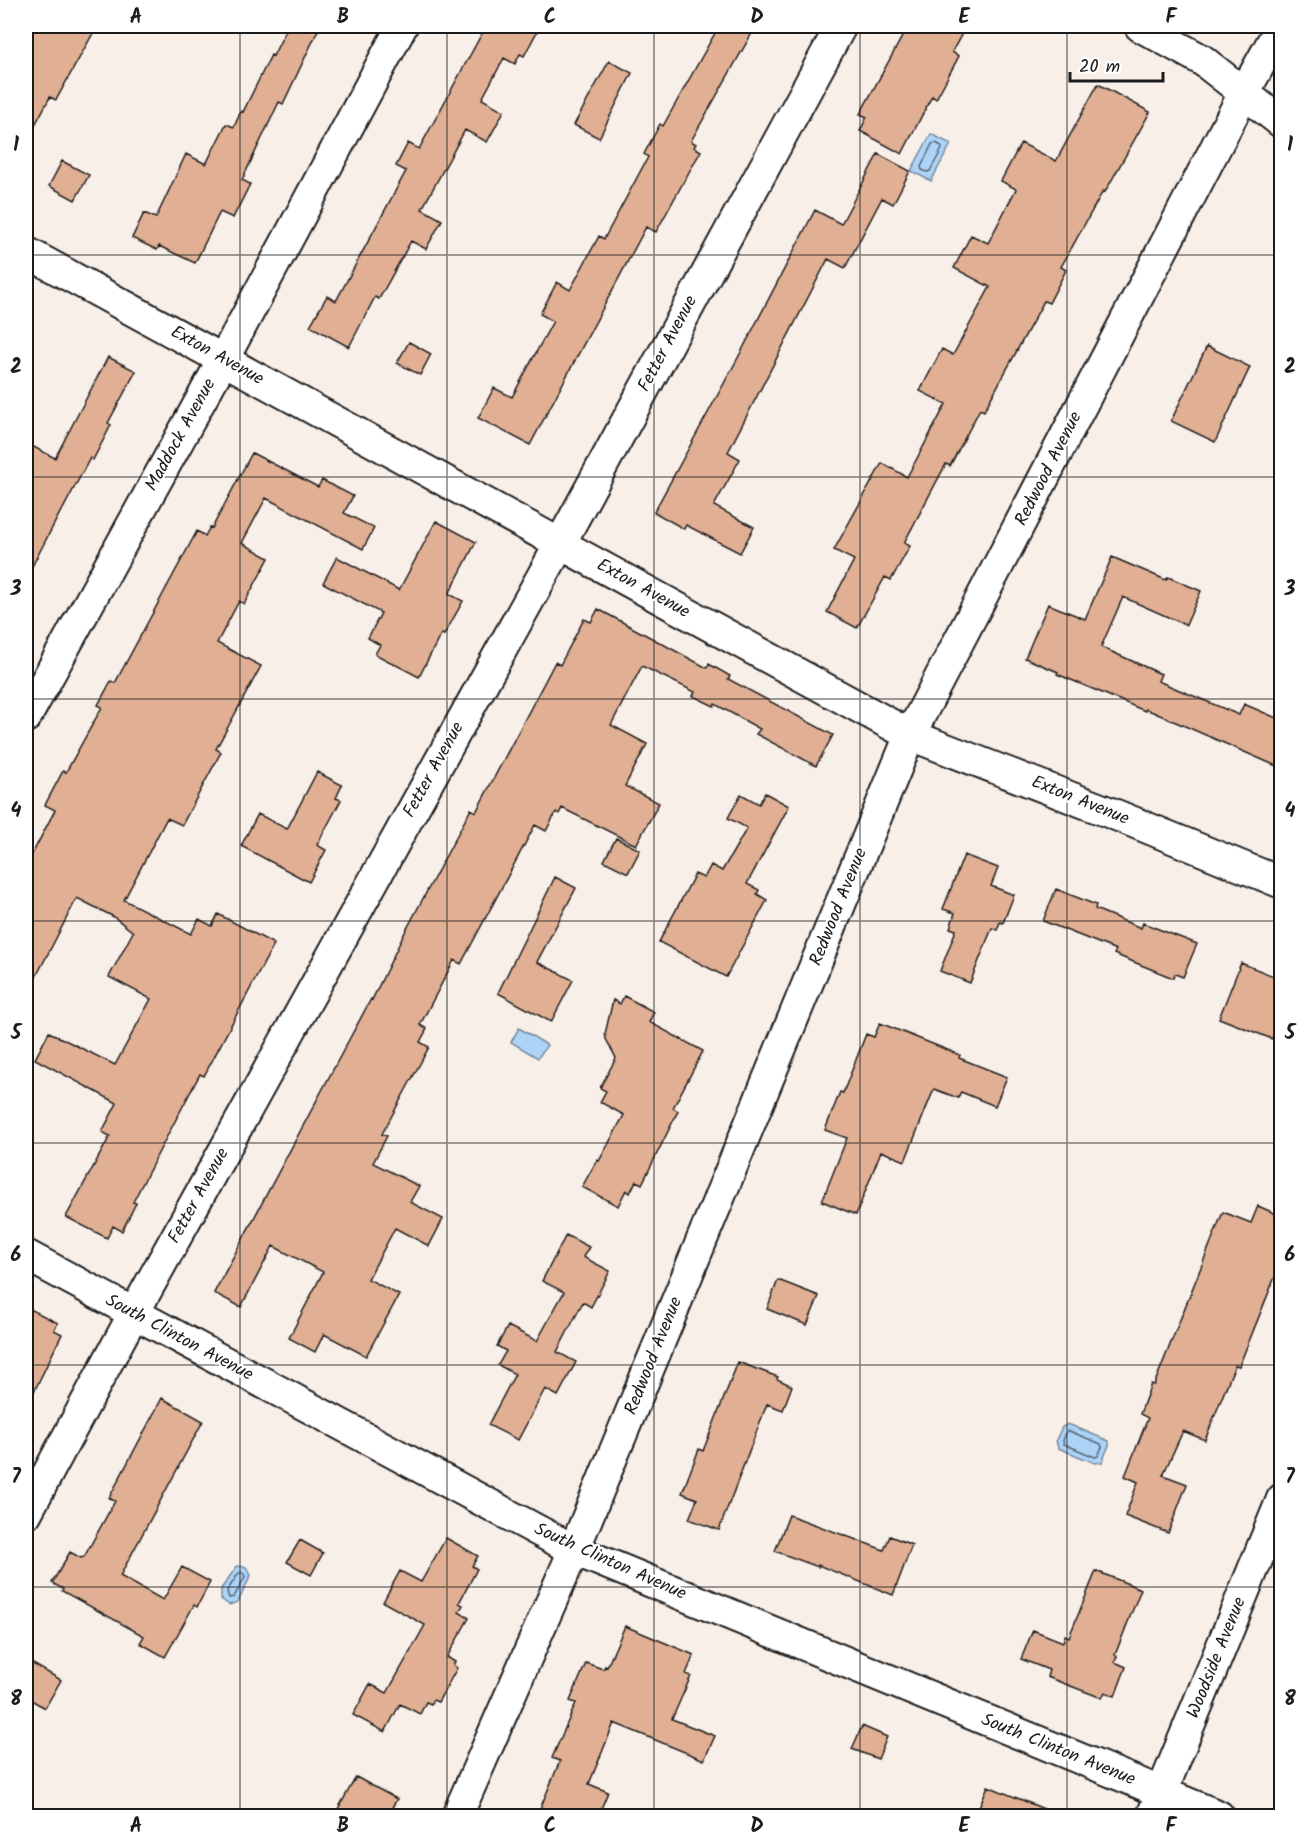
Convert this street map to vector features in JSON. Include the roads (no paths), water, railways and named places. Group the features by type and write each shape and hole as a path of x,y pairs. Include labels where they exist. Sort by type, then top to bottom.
{"street":[{"name":"Maddock Avenue","path":"26,717 223,360 402,26"},
{"name":"Fetter Avenue","path":"26,1514 134,1313 560,544 841,26"},
{"path":"1140,26 1202,60 1281,123"},
{"name":"Redwood Avenue","path":"457,1816 574,1550 910,735 1281,26"},
{"name":"Exton Avenue","path":"26,252 910,735 1116,815 1281,883"},
{"name":"South Clinton Avenue","path":"26,1255 574,1550 1157,1805 1219,1816"},
{"name":"Woodside Avenue","path":"1157,1805 1281,1499"}],"water":[{"path":"931,134 951,144 931,181 911,171"},
{"path":"519,1028 547,1045 538,1058 511,1042"},
{"path":"1068,1424 1109,1441 1102,1462 1095,1463 1058,1448 1056,1440 1062,1427"},
{"path":"237,1566 246,1567 251,1575 238,1602 229,1605 221,1599 221,1589"}]}
